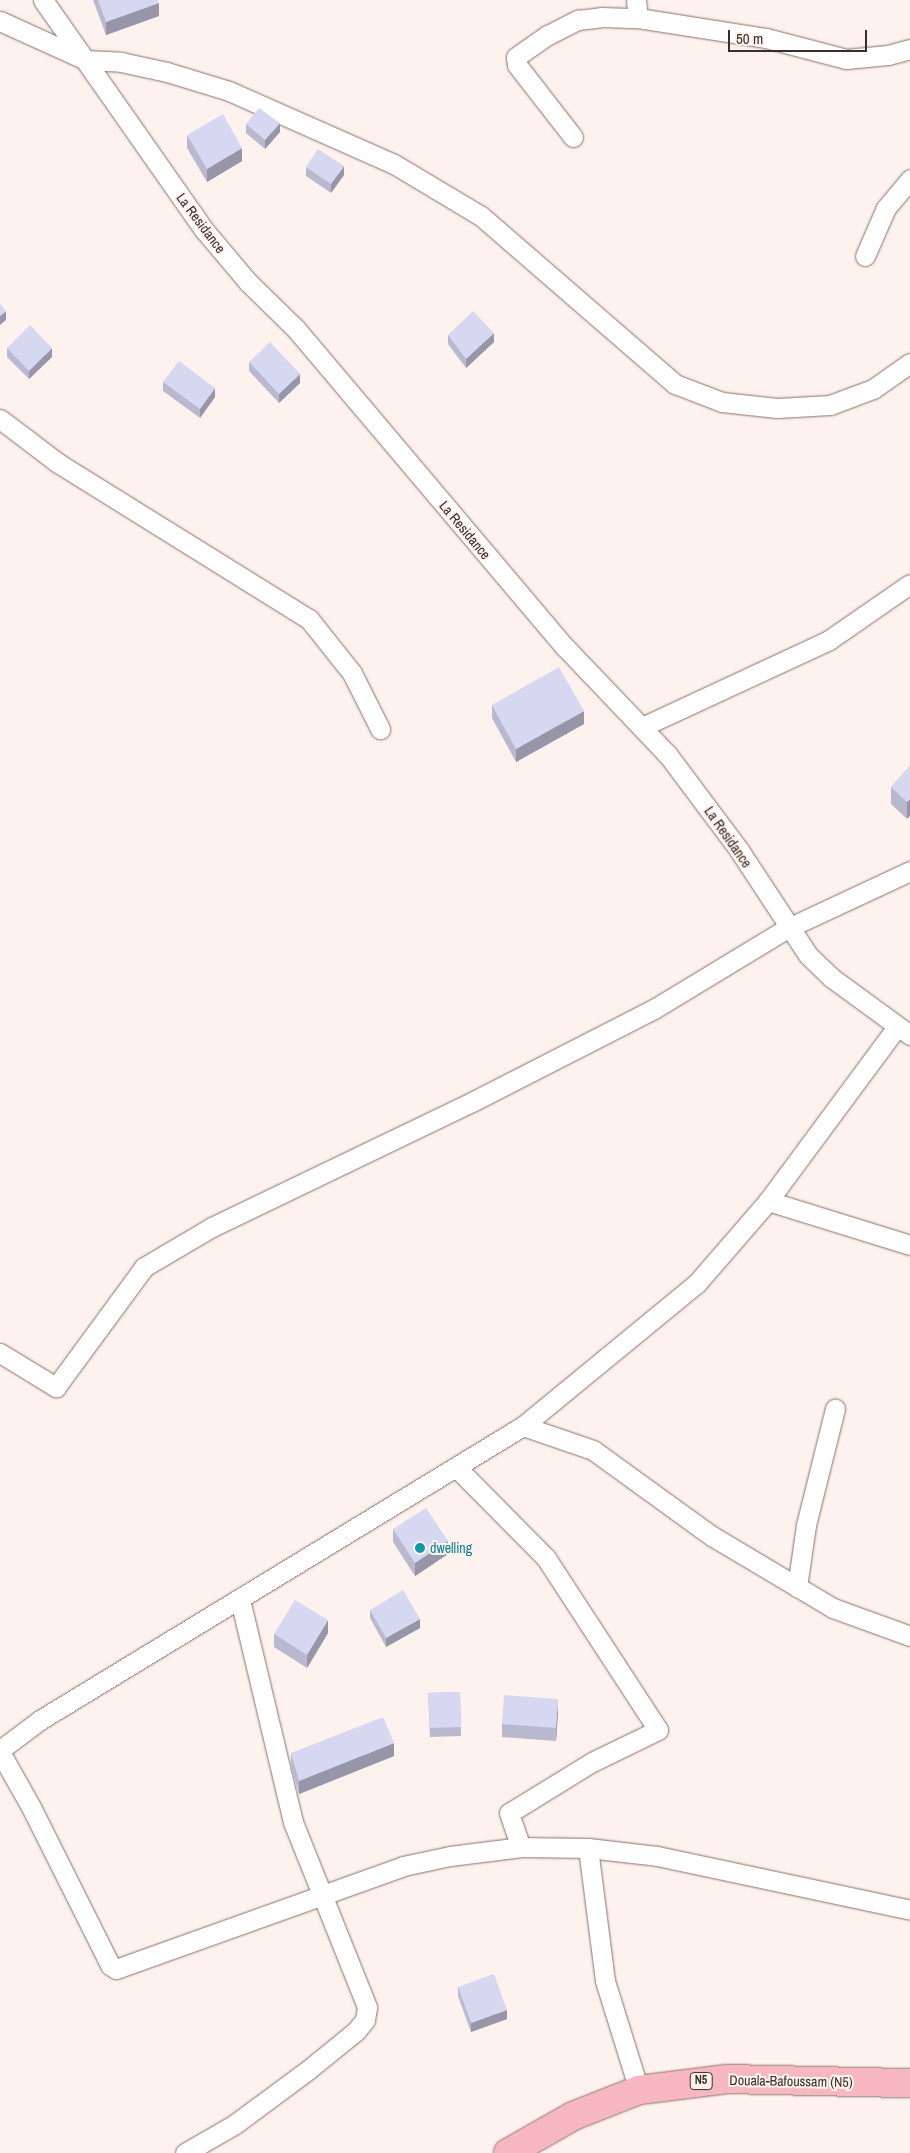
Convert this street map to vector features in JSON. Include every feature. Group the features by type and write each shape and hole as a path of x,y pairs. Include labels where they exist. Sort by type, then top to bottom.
{"highway":[{"name":"Douala-Bafoussam (N5)","path":"508,2153 573,2116 639,2090 728,2079 910,2084"}],"street":[{"name":"La Residance","path":"43,0 205,231 248,282 296,329 565,647 644,726 739,850 788,928 808,955 832,978 903,1031"},
{"path":"573,137 517,65 516,57 548,35 578,20 637,9 766,38 846,59 888,55 910,48"},
{"path":"0,20 86,60 121,62 167,72 229,92 394,164 481,216 675,384 722,402 777,408 830,405 873,389 910,363"},
{"path":"865,256 886,208 910,179"},
{"path":"0,419 58,463 309,619 352,673 380,729"},
{"path":"644,726 829,640 910,584"},
{"path":"0,1353 56,1387 144,1267 212,1227 472,1102 654,1009 788,928 910,871"},
{"path":"903,1031 768,1201 698,1283 523,1426 40,1720 0,1751 31,1807 110,1965 116,1969 411,1864 520,1847 588,1848 657,1856 910,1910"},
{"path":"768,1201 910,1245"},
{"path":"797,1587 806,1525 835,1409"},
{"path":"523,1426 593,1450 712,1536 797,1587 833,1608 910,1636"},
{"path":"456,1468 546,1558 658,1730 592,1762 510,1813 520,1847"},
{"path":"185,2153 235,2124 308,2070 356,2031 365,2020 368,2007 322,1897 285,1794 240,1600"},
{"path":"588,1848 605,1981 639,2090"}],"building":[{"path":"98,0 157,0 159,3 106,22"},
{"path":"259,108 280,123 265,140 246,124"},
{"path":"223,114 242,148 207,169 187,135"},
{"path":"318,149 344,166 331,184 306,167"},
{"path":"0,304 6,311 0,316"},
{"path":"473,311 494,333 466,359 448,335"},
{"path":"30,325 52,348 29,371 7,348"},
{"path":"270,342 300,374 279,394 249,362"},
{"path":"179,361 215,388 200,409 163,382"},
{"path":"559,667 584,711 516,749 492,705"},
{"path":"910,766 910,799 907,802 891,787"},
{"path":"426,1508 448,1541 415,1563 393,1529"},
{"path":"403,1590 420,1619 386,1638 370,1610"},
{"path":"295,1600 328,1620 307,1655 274,1634"},
{"path":"460,1692 461,1727 430,1728 428,1693"},
{"path":"504,1695 558,1699 556,1728 502,1724"},
{"path":"383,1717 394,1743 299,1781 291,1753"},
{"path":"494,1974 507,2010 471,2023 458,1987"}],"place":[{"name":"dwelling","path":"420,1548"}]}
